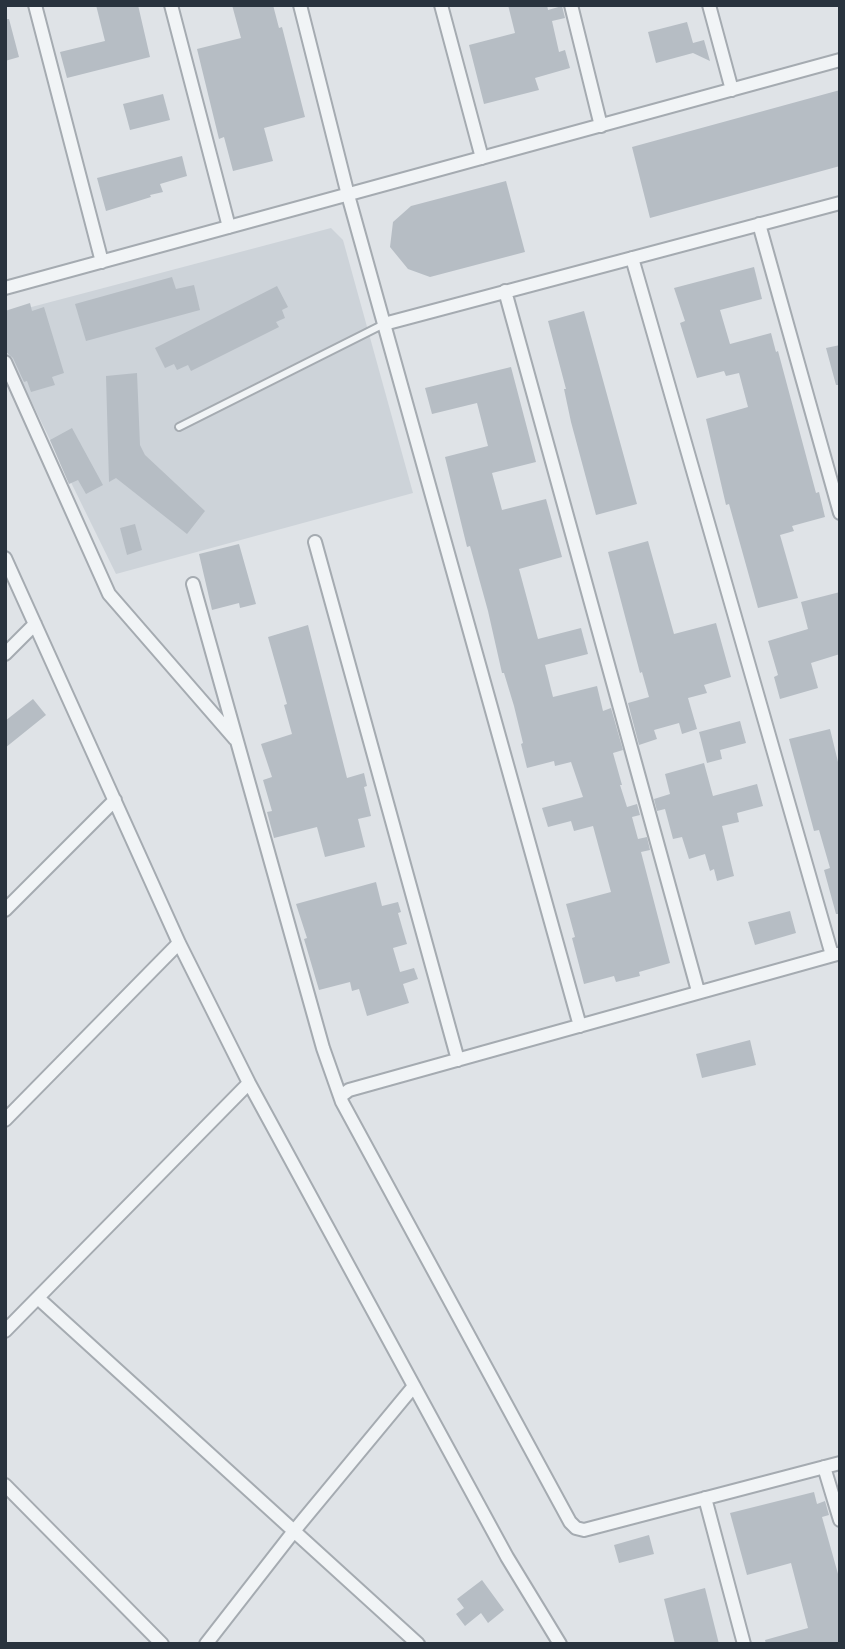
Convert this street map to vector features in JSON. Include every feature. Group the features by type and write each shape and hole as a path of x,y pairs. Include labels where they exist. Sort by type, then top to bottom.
{"street":[{"path":"36,5 102,262"},
{"path":"171,5 229,227"},
{"path":"300,5 348,195 580,1026"},
{"path":"441,5 482,158"},
{"path":"571,5 601,126"},
{"path":"709,5 732,90"},
{"path":"5,288 840,60"},
{"path":"384,324 840,203"},
{"path":"759,224 840,513"},
{"path":"341,1096 349,1090 836,954 632,258"},
{"path":"505,291 698,991"},
{"path":"5,362 109,594 238,742"},
{"path":"315,542 458,1060"},
{"path":"5,558 179,943 249,1083 506,1557 561,1644"},
{"path":"194,584 323,1048 341,1096 570,1522 576,1528 584,1530 840,1463"},
{"path":"5,654 35,624"},
{"path":"5,910 115,800"},
{"path":"5,1120 179,943"},
{"path":"5,1331 249,1083"},
{"path":"38,1298 418,1644"},
{"path":"206,1644 294,1531 414,1386"},
{"path":"824,1467 840,1520"},
{"path":"5,1485 162,1644"},
{"path":"705,1498 744,1644"}],"lane":[{"path":"179,427 384,324"}],"shaded area":[{"path":"331,228 343,240 413,493 116,574 5,348 5,314"}],"building":[{"path":"96,5 138,5 150,57 67,78 60,52 105,41"},
{"path":"232,5 273,5 279,28 282,27 305,117 264,128 273,161 233,171 224,137 219,139 197,49 241,38"},
{"path":"508,5 547,5 548,10 562,6 565,18 552,21 559,52 565,50 570,68 535,78 539,90 484,104 469,45 515,33"},
{"path":"5,19 9,19 19,57 5,61"},
{"path":"687,22 693,43 704,40 710,61 693,53 656,63 648,32"},
{"path":"840,90 840,166 650,218 632,147"},
{"path":"163,94 170,120 130,130 123,104"},
{"path":"182,156 187,176 160,184 163,192 106,211 97,178"},
{"path":"506,181 525,252 430,277 408,269 390,247 393,222 411,206"},
{"path":"754,267 762,299 720,310 730,344 771,333 825,517 792,526 794,531 780,535 798,598 758,608 729,504 726,505 706,419 748,407 739,373 726,376 724,371 697,378 680,323 685,321 674,288"},
{"path":"172,277 176,289 194,285 200,310 86,341 75,304"},
{"path":"277,286 288,307 282,310 285,318 276,322 279,327 191,371 188,365 177,370 174,364 165,368 155,348"},
{"path":"30,303 32,311 44,307 64,373 52,377 55,385 31,392 13,358 5,351 5,311"},
{"path":"584,311 637,504 596,515 548,321"},
{"path":"840,345 840,385 836,385 826,348"},
{"path":"511,367 536,462 492,473 502,510 546,499 562,557 519,569 529,606 538,639 581,628 588,654 545,665 553,697 597,686 603,711 611,708 623,750 613,753 620,785 627,807 637,804 640,815 632,817 638,839 647,837 650,850 641,852 670,963 639,972 640,976 616,982 614,976 584,984 566,904 611,892 593,826 574,831 571,821 548,827 542,808 583,797 571,762 555,766 554,761 527,768 514,706 502,673 470,546 467,547 445,457 488,446 477,403 432,414 425,388"},
{"path":"137,373 140,445 145,455 205,511 187,534 116,478 109,482 106,376"},
{"path":"72,428 103,485 86,494 78,480 69,484 50,440"},
{"path":"135,524 142,550 127,555 120,528"},
{"path":"648,541 674,634 716,623 731,677 704,685 707,693 688,698 697,729 682,734 679,723 654,730 657,739 639,745 628,703 649,697 642,672 640,673 608,552"},
{"path":"239,544 256,604 240,608 239,603 212,610 199,554"},
{"path":"840,592 840,654 811,663 818,688 780,699 774,677 778,675 768,641 808,629 801,602"},
{"path":"308,625 347,778 364,773 367,786 364,787 371,816 358,819 365,847 325,857 317,827 274,838 267,812 272,811 263,780 272,777 261,744 292,734 284,705 287,704 268,637"},
{"path":"33,699 46,715 5,748 5,721"},
{"path":"740,721 746,743 720,750 722,759 707,763 699,732"},
{"path":"830,729 840,762 840,914 836,914 824,870 830,868 819,830 814,831 789,739"},
{"path":"704,763 713,796 757,784 763,806 737,813 739,822 722,826 734,876 717,881 714,869 710,871 705,854 689,859 682,837 673,839 665,809 657,811 654,799 670,794 665,774"},
{"path":"376,882 382,906 398,902 401,912 398,913 407,944 393,948 400,972 414,968 418,979 403,984 409,1003 367,1016 359,989 352,991 350,982 319,990 296,904"},
{"path":"790,911 796,933 755,945 748,922"},
{"path":"750,1040 756,1065 702,1078 696,1054"},
{"path":"814,1492 817,1504 825,1501 829,1515 822,1517 840,1581 840,1644 766,1644 765,1640 808,1628 791,1563 747,1575 730,1513"},
{"path":"649,1535 654,1554 619,1563 614,1545"},
{"path":"482,1580 504,1610 488,1623 481,1613 465,1626 456,1614 464,1608 457,1599"},
{"path":"705,1588 719,1644 675,1644 664,1599"}]}
